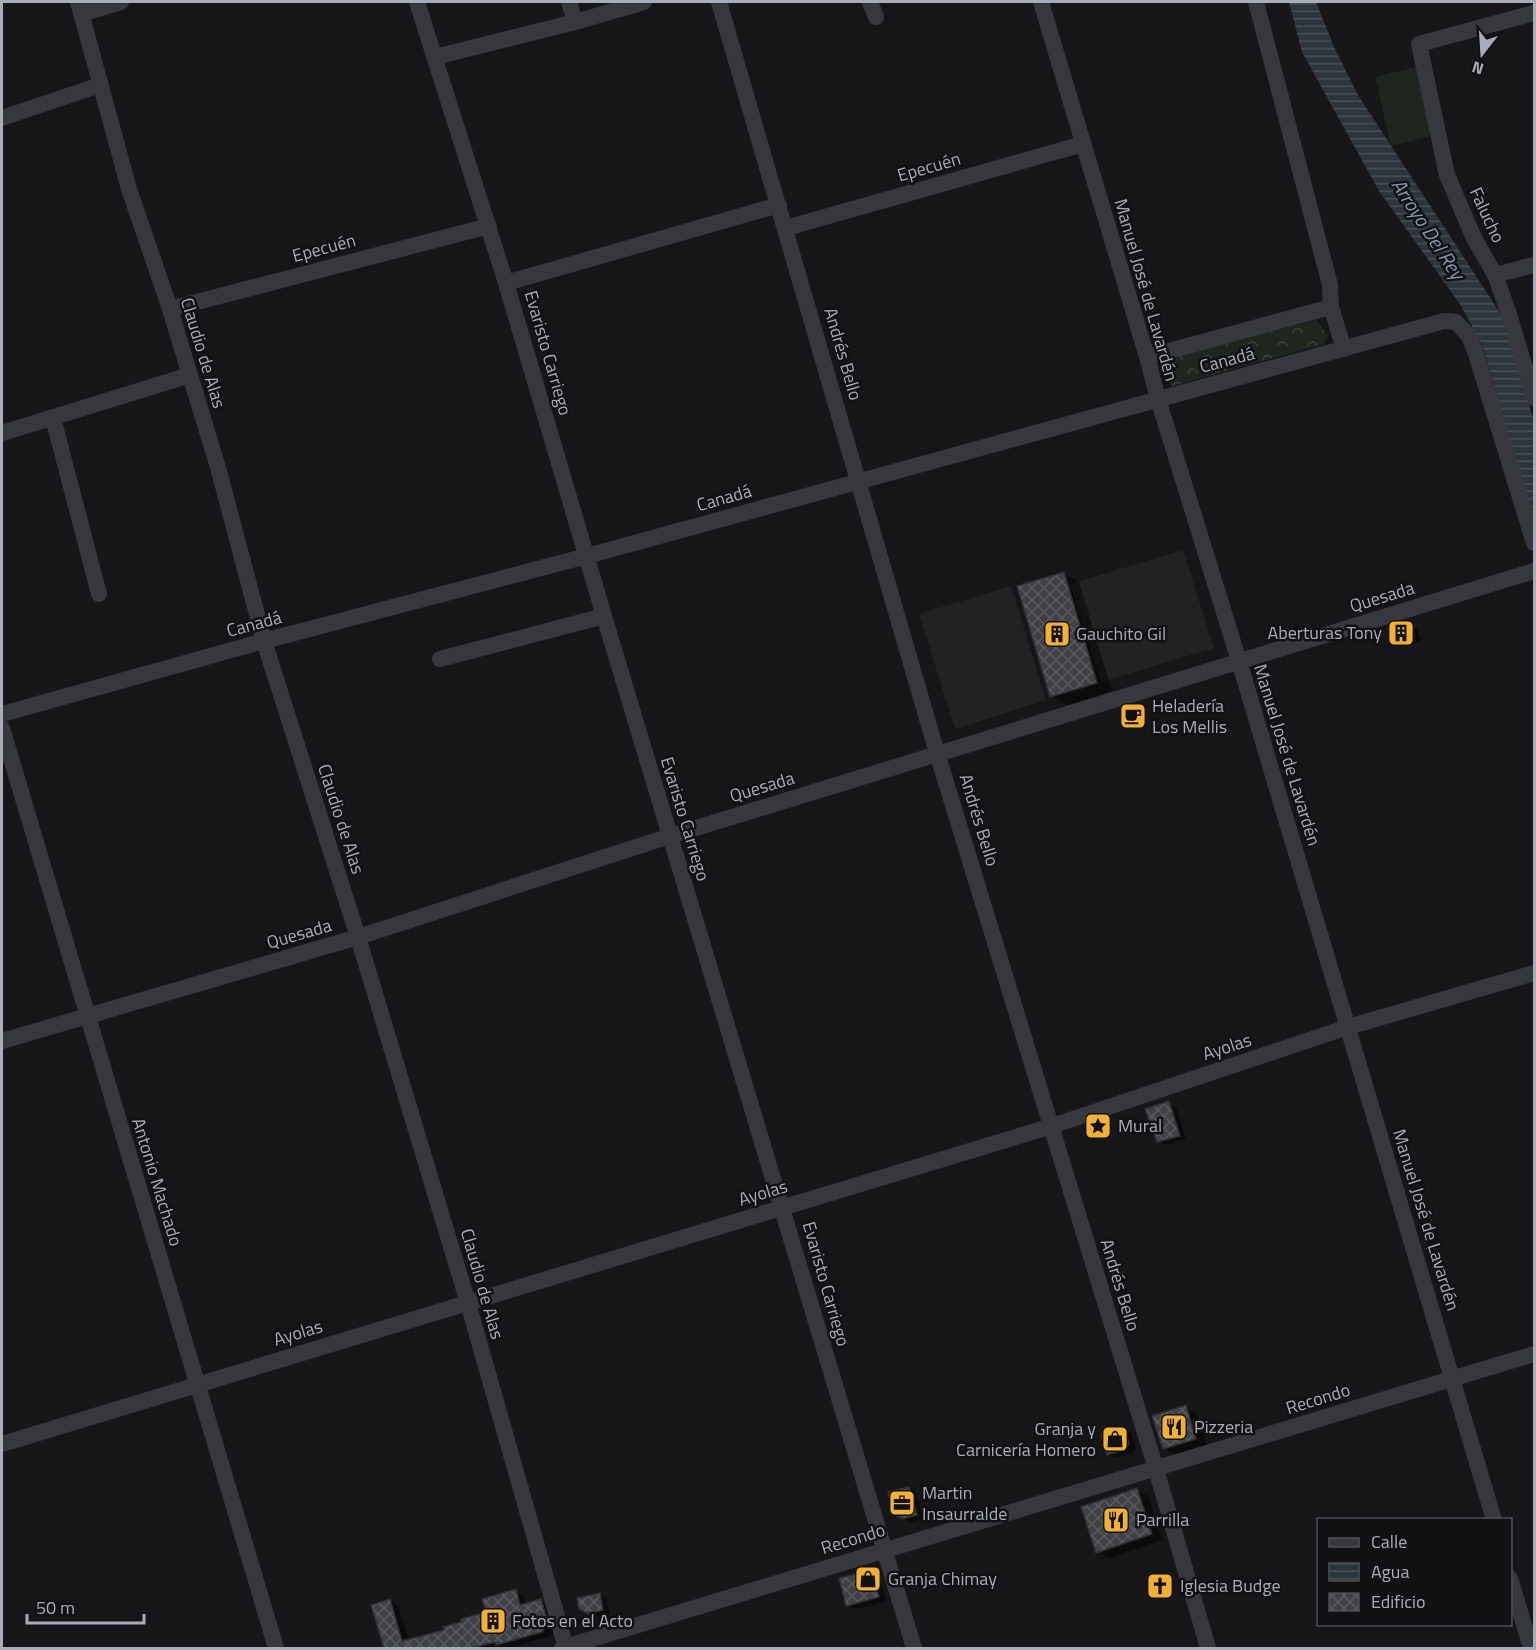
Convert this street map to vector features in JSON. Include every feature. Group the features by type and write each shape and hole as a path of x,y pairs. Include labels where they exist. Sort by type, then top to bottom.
{"street":[{"path":"79,8 121,2"},
{"name":"Evaristo Carriego","path":"417,2 506,282 914,1648"},
{"path":"569,2 575,22"},
{"path":"435,57 644,2"},
{"name":"Andrés Bello","path":"719,2 938,753 1156,1469 1208,1648"},
{"name":"Manuel José de Lavardén","path":"1041,2 1493,1518"},
{"path":"1256,2 1330,285 1331,307 1344,349"},
{"name":"Claudio de Alas","path":"79,8 132,200 170,309 219,471 264,641 358,937 468,1303 565,1648"},
{"name":"Falucho","path":"1534,13 1419,44 1447,175 1474,238 1495,276 1534,398"},
{"path":"2,118 99,85"},
{"name":"Epecuén","path":"786,228 1083,144"},
{"path":"506,282 779,205"},
{"name":"Epecuén","path":"170,309 489,226"},
{"path":"1495,276 1534,265"},
{"name":"Canadá","path":"1147,357 1331,307"},
{"name":"Canadá","path":"2,714 1443,321 1456,322 1468,336 1475,351 1534,543"},
{"path":"2,433 190,375"},
{"path":"53,418 99,594"},
{"name":"Quesada","path":"2,1041 358,937 670,836 1534,571"},
{"path":"440,659 604,616"},
{"name":"Antonio Machado","path":"2,728 276,1648"},
{"name":"Ayolas","path":"2,1444 1052,1126 1348,1028 1534,972"},
{"name":"Recondo","path":"565,1648 1534,1354"},
{"path":"1512,1585 1531,1648"}],"shaded area":[{"path":"1183,550 1214,648 1101,682 1070,584"},
{"path":"1011,586 1046,700 955,729 919,614"}],"green space":[{"path":"1416,67 1432,136 1391,146 1375,77"},
{"path":"1317,320 1328,336 1323,344 1172,386 1166,377 1166,361 1175,355"}],"water":[{"name":"Arroyo Del Rey","path":"1289,2 1316,2 1334,47 1358,95 1502,316 1534,421 1534,521 1482,345 1460,304 1379,191 1302,52"}],"building":[{"name":"Gauchito Gil","path":"1064,572 1097,683 1050,697 1017,586"},
{"name":"Aberturas Tony","path":"1410,623 1414,637 1393,644 1388,629"},
{"path":"1169,1101 1180,1136 1157,1142 1145,1109"},
{"name":"Pizzeria","path":"1186,1405 1196,1439 1163,1449 1152,1416"},
{"name":"Granja y Carnicería Homero","path":"1124,1428 1129,1443 1126,1449 1107,1455 1101,1434"},
{"name":"Martin Insaurralde","path":"909,1487 917,1515 902,1519 894,1514 888,1492"},
{"name":"Parrilla","path":"1137,1488 1152,1534 1096,1553 1081,1507"},
{"path":"865,1572 874,1576 879,1597 846,1606 839,1578"},
{"path":"516,1589 520,1605 541,1599 548,1623 542,1632 496,1645 495,1642 472,1648 384,1648 371,1605 390,1599 402,1641 444,1630 443,1627 461,1622 461,1619 486,1612 482,1599"},
{"path":"600,1593 603,1610 588,1614 579,1609 577,1598"}],"place":[{"name":"Aberturas Tony","path":"1401,633"},
{"name":"Gauchito Gil","path":"1057,634"},
{"name":"Heladería Los Mellis","path":"1133,716"},
{"name":"Mural","path":"1098,1126"},
{"name":"Pizzeria","path":"1174,1427"},
{"name":"Granja y Carnicería Homero","path":"1115,1439"},
{"name":"Martin Insaurralde","path":"902,1503"},
{"name":"Parrilla","path":"1116,1520"},
{"name":"Granja Chimay","path":"868,1579"},
{"name":"Iglesia Budge","path":"1160,1586"},
{"name":"Fotos en el Acto","path":"493,1621"}]}
